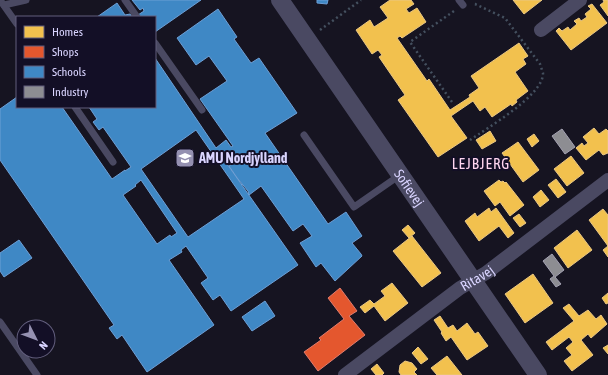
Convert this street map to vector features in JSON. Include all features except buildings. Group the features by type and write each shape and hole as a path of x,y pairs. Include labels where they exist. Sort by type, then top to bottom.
{"street":[{"name":"Sofievej","path":"280,0 538,375"},
{"path":"541,30 580,0"},
{"name":"Ritavej","path":"345,375 460,288 486,273 608,180"}],"lane":[{"path":"16,23 2,3 26,0"},
{"path":"125,0 136,16"},
{"path":"156,44 202,110"},
{"path":"76,108 113,162"},
{"path":"304,135 354,207 400,174"},
{"path":"0,322 37,375"}],"path":[{"path":"307,39 361,0"},
{"path":"452,102 410,42 461,3 475,4 506,18 540,64 543,73 538,87 527,100 470,140"}],"place":[{"name":"AMU Nordjylland","path":"185,158"}],"district":[{"name":"LEJBJERG","path":"481,164"}]}
